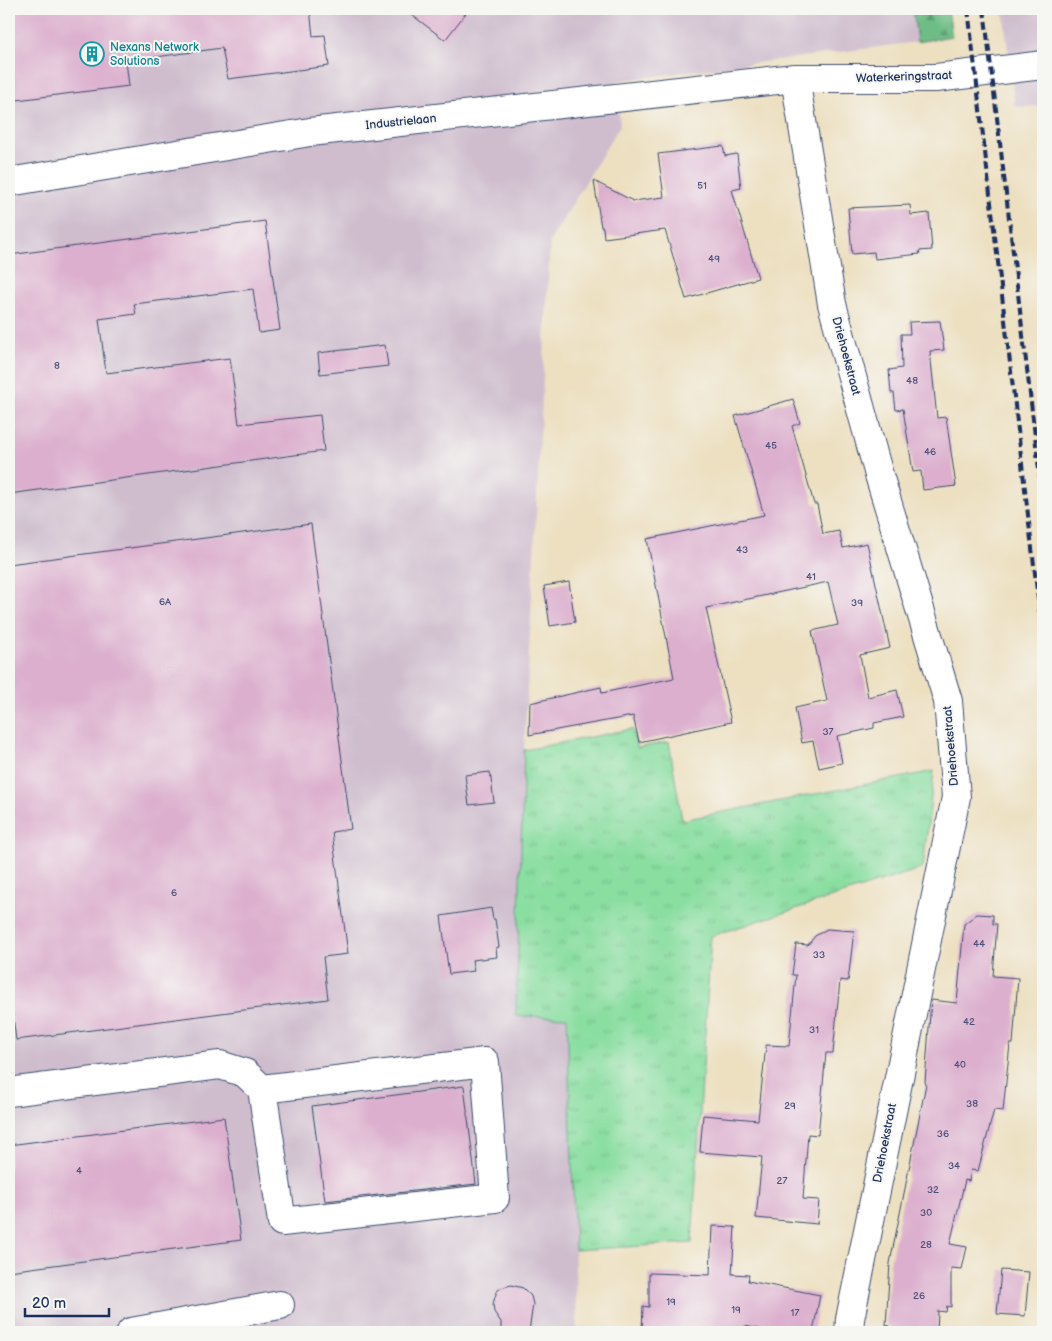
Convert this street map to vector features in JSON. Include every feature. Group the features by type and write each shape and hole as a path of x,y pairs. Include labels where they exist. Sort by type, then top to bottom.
{"street":[{"name":"Waterkeringstraat","path":"794,78 936,78 1043,65"},
{"name":"Industrielaan","path":"9,182 310,132 794,78"},
{"name":"Driehoekstraat","path":"794,78 832,304 879,476 948,701 956,798 895,1093 849,1332"},
{"path":"9,1092 220,1065 245,1073 262,1089 282,1222 495,1198 485,1062 262,1089"},
{"path":"131,1332 280,1304"}],"shaded area":[{"path":"9,9 913,9 917,42 617,81 620,125 550,241 524,750 516,1016 567,1017 577,1332 9,1332"},
{"path":"1003,9 1043,9 1043,106 1015,107"}],"green space":[{"path":"913,9 948,9 952,36 917,42"},
{"path":"632,729 637,748 669,742 682,820 934,771 923,868 711,936 692,1243 575,1250 567,1017 516,1016 524,750"}],"building":[{"name":"Nexans Network Solutions","path":"9,9 310,9 313,36 325,35 329,66 228,79 222,48 126,61 129,86 9,101"},
{"path":"404,9 469,9 445,40"},
{"path":"723,146 725,156 737,154 741,188 732,190 758,278 686,299 665,230 604,238 594,181 633,201 664,197 658,154"},
{"path":"910,205 911,215 929,213 932,250 919,251 920,254 875,259 874,252 852,254 848,208"},
{"path":"265,221 280,330 259,333 253,289 134,304 136,314 99,319 106,373 230,358 239,424 320,415 324,451 9,494 9,255"},
{"path":"940,321 944,350 930,351 937,418 946,417 956,486 923,490 921,471 913,472 903,409 896,410 894,393 891,393 889,370 902,368 901,334 910,334 909,322"},
{"path":"385,345 388,366 320,374 318,353"},
{"path":"793,399 800,423 792,426 814,504 817,504 823,534 839,531 843,548 867,543 890,648 860,655 868,697 897,690 903,717 874,723 874,728 837,736 842,763 819,768 813,741 802,743 795,708 827,701 812,631 838,625 828,582 706,608 731,722 639,742 633,716 529,735 530,703 601,687 602,693 674,678 647,539 764,515 735,416"},
{"path":"311,524 351,829 332,832 348,954 323,957 328,999 16,1040 9,985 9,564"},
{"path":"569,582 575,622 550,626 544,586"},
{"path":"490,772 494,802 469,805 465,775"},
{"path":"491,908 493,919 495,919 499,947 496,948 497,957 472,960 474,971 449,974 441,916"},
{"path":"977,914 993,915 993,924 997,924 993,976 1018,978 1013,1044 1010,1044 1003,1111 994,1110 978,1171 971,1170 969,1181 965,1180 950,1244 967,1247 962,1269 951,1268 951,1307 947,1306 946,1312 938,1311 937,1332 890,1332 890,1326 886,1325 890,1263 926,1084 931,1000 957,1003 964,924"},
{"path":"827,929 854,931 848,981 840,980 833,1053 826,1053 818,1135 808,1134 803,1199 819,1200 817,1224 756,1218 762,1157 700,1152 703,1115 758,1120 766,1045 789,1046 796,975 792,975 796,944 808,945 815,936"},
{"path":"464,1086 476,1184 325,1201 312,1106"},
{"path":"224,1117 241,1240 9,1271 9,1145"},
{"path":"712,1226 735,1227 732,1274 749,1275 748,1281 820,1295 813,1332 774,1332 745,1326 744,1332 642,1332 643,1306 649,1307 649,1273 710,1275"},
{"path":"1001,1270 1029,1272 1025,1316 997,1314"},
{"path":"511,1285 523,1288 531,1296 533,1304 529,1332 501,1332 501,1322 494,1312 493,1304 497,1291"}],"railway":[{"path":"968,9 1043,641"},
{"path":"984,9 1043,503"}],"place":[{"name":"Nexans Network Solutions","path":"92,54"}]}
